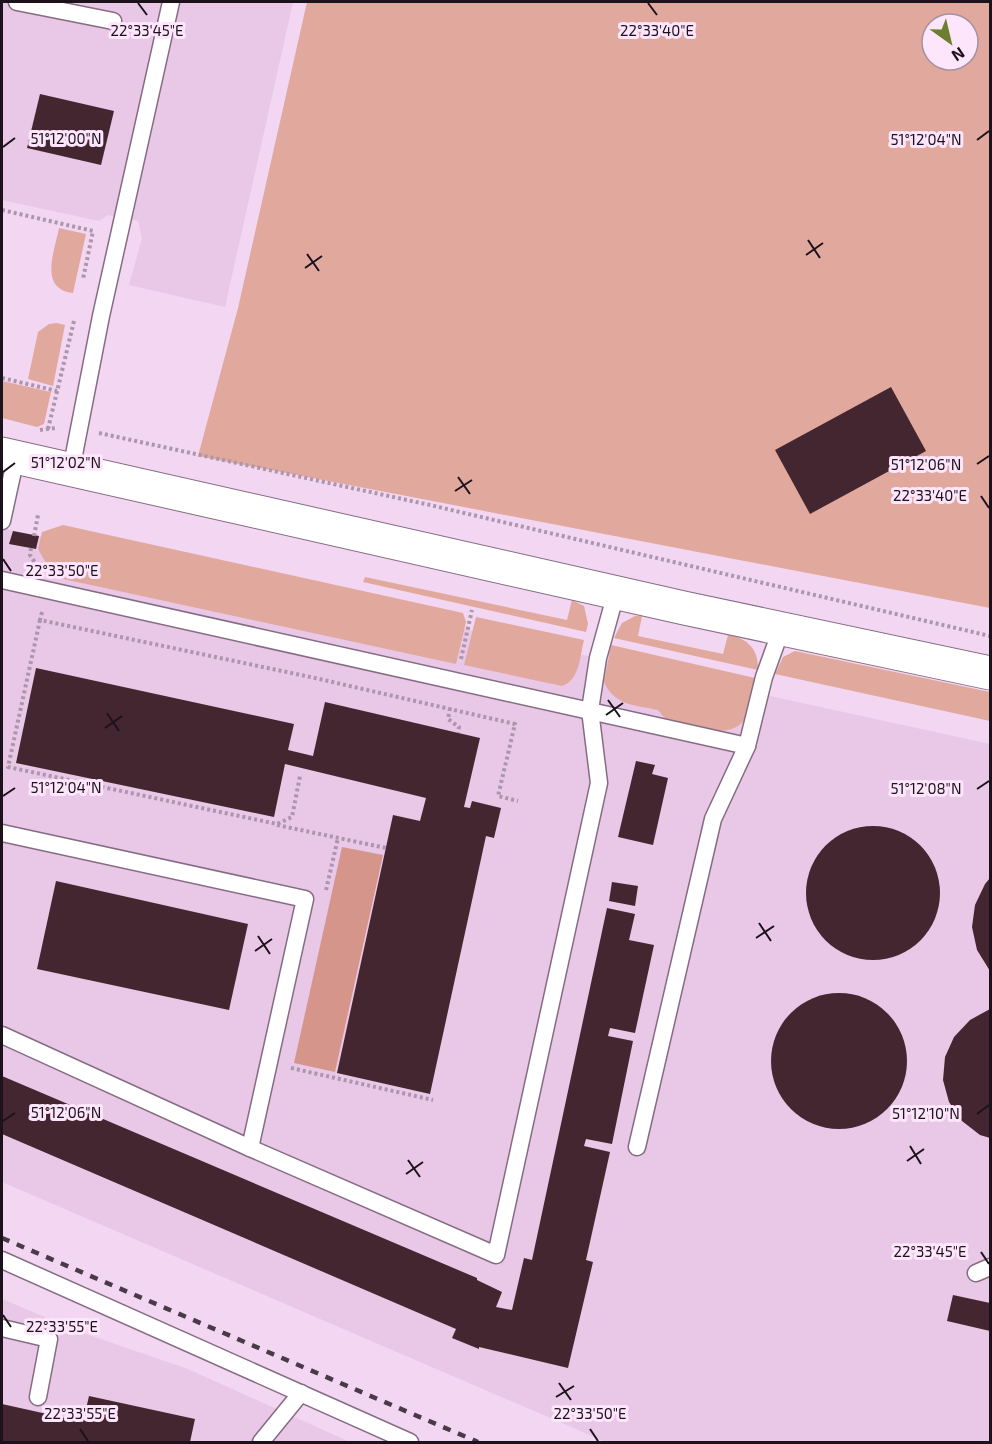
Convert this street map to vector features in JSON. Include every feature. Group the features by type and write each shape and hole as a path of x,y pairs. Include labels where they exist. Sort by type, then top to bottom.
{"street":[{"path":"9,455 781,630 990,673"}],"lane":[{"path":"17,2 113,21"},
{"path":"71,470 101,316 171,2"},
{"path":"2,521 9,455"},
{"path":"2,580 747,746"},
{"path":"2,1035 249,1148 496,1255 599,783 590,710 598,658 616,593"},
{"path":"637,1147 713,819 747,746 765,677 781,630"},
{"path":"2,833 305,898 249,1148"},
{"path":"2,1260 410,1443"},
{"path":"2,1328 49,1339 38,1397"},
{"path":"261,1443 301,1394"}],"path":[{"path":"2,210 93,231 81,289"},
{"path":"48,429 76,312"},
{"path":"2,378 57,391"},
{"path":"36,430 79,428 418,503 990,636"},
{"path":"34,536 38,515"},
{"path":"43,606 8,767 386,848"},
{"path":"460,664 472,610"},
{"path":"40,620 315,678 515,724 498,796 518,801"},
{"path":"448,719 459,728 458,733"},
{"path":"277,824 292,817 300,776"},
{"path":"326,893 338,838"},
{"path":"288,1067 433,1100"}],"shaded area":[{"path":"2,2 293,2 225,307 129,285 142,238 138,221 108,215 99,221 2,200"},
{"path":"307,2 990,2 990,608 198,456 238,308"},
{"path":"59,228 86,234 73,293 62,290 55,284 52,276 52,257"},
{"path":"49,324 65,325 53,386 28,379 38,332"},
{"path":"2,381 51,392 44,424 37,427 2,418"},
{"path":"63,525 463,613 466,622 456,664 54,577 38,549 42,532"},
{"path":"2,528 990,744 990,1442 606,1442 2,1182"},
{"path":"365,577 567,620 572,600 584,606 588,624 586,632 363,582"},
{"path":"635,616 642,616 638,636 723,654 728,635 741,639 754,650 758,670 614,638 622,623"},
{"path":"476,617 584,640 576,673 568,683 562,686 464,665"},
{"path":"611,645 755,678 752,702 747,716 732,729 721,731 698,729 667,721 658,710 620,700 614,696 604,682"},
{"path":"795,651 990,692 990,721 775,674 783,657"},
{"path":"342,847 383,855 335,1072 294,1063"},
{"path":"2,1299 83,1333 188,1369 350,1442 2,1442"}],"building":[{"path":"40,94 114,111 101,165 27,148"},
{"path":"891,387 926,451 810,514 775,450"},
{"path":"13,531 39,536 36,549 9,544"},
{"path":"36,668 294,724 288,750 313,756 325,702 480,738 464,807 470,808 472,801 501,808 494,838 486,836 430,1094 337,1073 393,815 420,821 426,798 285,764 274,817 16,763"},
{"path":"636,761 655,765 652,774 668,778 653,845 618,837"},
{"path":"873,826 899,831 921,845 935,867 940,893 935,919 921,941 899,955 873,960 847,955 825,941 811,919 806,893 811,867 825,845 847,831"},
{"path":"990,878 990,971 977,950 972,927 975,905"},
{"path":"56,881 248,924 229,1010 37,969"},
{"path":"612,882 638,886 635,906 609,901"},
{"path":"607,908 635,914 629,940 654,945 635,1033 610,1028 608,1036 633,1041 612,1144 586,1139 584,1146 610,1152 586,1260 593,1262 568,1368 479,1347 479,1349 452,1338 456,1329 2,1134 2,1076 477,1278 502,1292 496,1307 512,1310 524,1258 532,1260"},
{"path":"839,993 865,999 887,1013 901,1035 907,1061 901,1087 887,1109 865,1123 839,1129 813,1123 791,1109 777,1087 771,1061 777,1035 791,1013 813,999"},
{"path":"990,1009 990,1138 980,1135 962,1121 949,1102 943,1080 945,1057 954,1037 970,1020"},
{"path":"953,1295 990,1303 990,1331 947,1321"},
{"path":"89,1396 195,1419 190,1442 2,1442 2,1404 83,1422"}],"railway":[{"path":"2,1238 478,1442"}]}
